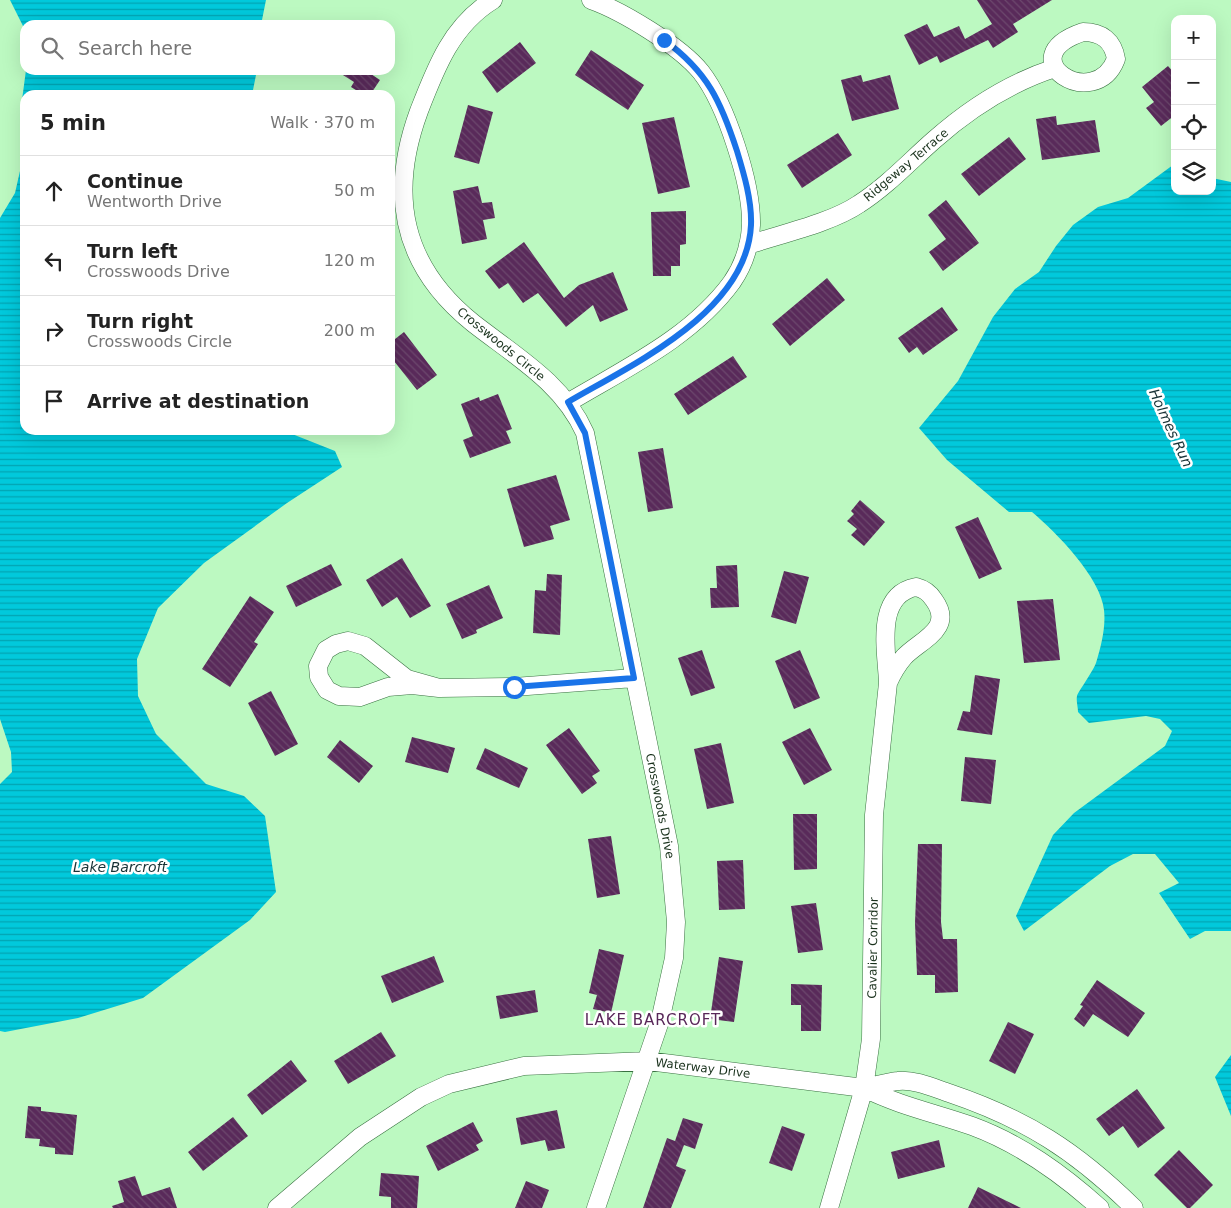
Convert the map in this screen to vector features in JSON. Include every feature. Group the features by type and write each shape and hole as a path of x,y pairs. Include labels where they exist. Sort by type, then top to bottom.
{"street":[{"name":"Crosswoods Circle","path":"493,0 478,9 445,49 414,125 407,149 403,176 403,203 407,231 416,255 436,287 473,323 533,367 568,402"},
{"path":"568,402 669,342 698,319 732,281 742,265 751,225 750,204 725,114 713,90 700,71 671,45 591,0"},
{"name":"Ridgeway Terrace","path":"748,245 836,216 857,206 880,190 935,139 982,102 1035,75 1055,68"},
{"name":"Crosswoods Drive","path":"568,402 585,433 669,846 676,922 670,983 648,1061 596,1208"},
{"name":"Cavalier Corridor","path":"829,1208 864,1088 871,1039 874,815 888,683 886,620 889,608 896,598 907,589 924,589 938,605 941,615 939,625 930,638 906,656 894,669 888,683"},
{"path":"438,688 419,684 399,675 365,646 354,642 348,641 330,647 322,655 318,666 320,677 327,690 339,696 353,698 388,687 412,685 438,688 524,686 634,678"},
{"name":"Waterway Drive","path":"276,1208 360,1137 421,1098 449,1084 524,1066 648,1061 864,1088 899,1080 927,1086 1006,1115 1036,1130 1072,1152 1100,1174 1134,1208"},
{"path":"864,1088 894,1103 974,1127 1009,1143 1042,1162 1100,1208"}],"water":[{"path":"10,0 266,0 262,20 20,20"},
{"path":"25,75 256,75 253,90 23,90"},
{"name":"Holmes Run","path":"1171,166 1171,195 1216,195 1216,179 1231,182 1231,931 1205,931 1190,939 1159,893 1179,883 1155,854 1133,854 1110,866 1024,931 1016,916 1053,835 1074,813 1165,746 1172,731 1160,719 1146,716 1089,723 1078,712 1077,696 1096,663 1104,630 1104,610 1095,584 1065,543 1032,512 1009,512 947,460 919,428 958,381 993,317 1015,289 1039,272 1073,225 1098,207 1128,198"},
{"name":"Lake Barcroft","path":"20,171 20,435 295,435 335,451 342,467 287,503 204,563 158,608 137,659 138,696 156,734 206,784 244,796 265,816 276,892 250,920 143,998 78,1018 5,1032 0,1031 0,784 12,772 11,752 0,719 0,218 15,193"},
{"path":"1231,1055 1231,1116 1215,1077"}],"building":[{"path":"977,0 1052,0 1013,24 1018,32 993,48 988,40 940,63 937,56 919,65 904,35 927,24 934,37 959,26 965,39 992,24"},
{"path":"520,42 536,63 497,93 482,72"},
{"path":"591,50 644,85 628,110 575,75"},
{"path":"1168,66 1171,69 1171,118 1161,126 1146,108 1154,102 1142,87"},
{"path":"343,75 372,75 380,80 373,90 356,90 351,87 354,82"},
{"path":"861,75 863,82 890,75 899,109 852,121 841,80"},
{"path":"468,105 493,112 479,164 454,157"},
{"path":"1056,116 1057,125 1095,120 1100,152 1042,160 1036,119"},
{"path":"674,117 690,187 658,194 642,123"},
{"path":"838,133 852,155 802,188 787,165"},
{"path":"1009,137 1026,159 979,196 961,174"},
{"path":"478,186 482,203 492,202 495,218 483,220 487,239 462,244 453,191"},
{"path":"946,200 979,243 943,271 929,252 946,239 928,215"},
{"path":"686,211 686,244 680,245 680,266 671,266 671,276 653,276 651,212"},
{"path":"524,242 564,298 579,285 613,272 628,310 600,322 593,305 566,327 538,293 523,303 508,283 499,289 485,271"},
{"path":"827,278 845,300 790,346 772,324"},
{"path":"942,307 958,330 923,355 917,347 909,353 898,338"},
{"path":"404,332 437,375 417,390 395,362 395,339"},
{"path":"733,356 747,377 688,415 674,394"},
{"path":"498,394 512,429 506,431 511,443 470,458 463,440 473,436 461,404 479,397 480,401"},
{"path":"663,448 673,508 648,512 638,452"},
{"path":"556,475 570,520 550,526 554,539 524,547 507,489"},
{"path":"860,500 885,522 864,546 851,535 857,529 847,521 854,514 851,511"},
{"path":"978,517 1002,569 979,579 955,527"},
{"path":"402,558 431,606 410,618 397,597 382,607 366,580"},
{"path":"331,564 342,585 296,607 286,586"},
{"path":"737,565 739,607 711,608 710,588 717,588 716,566"},
{"path":"784,571 809,577 796,624 771,617"},
{"path":"547,574 562,575 560,635 533,633 535,590 546,591"},
{"path":"489,585 503,618 476,630 477,633 462,639 446,604"},
{"path":"250,596 274,612 254,642 258,644 230,687 202,669"},
{"path":"1053,599 1060,660 1024,663 1017,601"},
{"path":"702,650 715,688 691,696 678,658"},
{"path":"800,650 820,698 794,709 775,661"},
{"path":"975,675 1000,679 992,735 957,730 963,711 970,712"},
{"path":"271,691 298,744 275,756 248,703"},
{"path":"569,728 600,771 592,776 597,783 582,794 546,745"},
{"path":"810,728 832,770 804,785 782,742"},
{"path":"412,737 455,748 448,773 405,762"},
{"path":"340,740 373,766 359,783 327,757"},
{"path":"721,743 734,803 707,809 694,749"},
{"path":"485,748 528,768 519,788 476,769"},
{"path":"965,757 996,760 991,804 961,801"},
{"path":"793,814 817,814 817,869 794,870"},
{"path":"611,836 620,894 597,898 588,839"},
{"path":"918,844 942,844 941,922 943,939 957,939 958,992 935,993 935,975 917,975 915,923"},
{"path":"743,860 745,909 719,910 717,861"},
{"path":"816,903 823,950 798,953 791,906"},
{"path":"599,949 624,955 611,1013 593,1009 597,995 589,993"},
{"path":"434,956 444,982 392,1003 381,976"},
{"path":"719,957 743,961 734,1022 710,1019"},
{"path":"1097,980 1145,1013 1128,1037 1093,1014 1084,1027 1074,1019 1083,1006 1080,1005"},
{"path":"791,984 822,985 821,1031 801,1031 801,1005 791,1005"},
{"path":"535,990 538,1012 500,1019 496,996"},
{"path":"1008,1022 1034,1034 1015,1074 989,1061"},
{"path":"381,1032 396,1056 348,1084 334,1061"},
{"path":"291,1060 307,1081 262,1115 247,1095"},
{"path":"1137,1089 1165,1128 1138,1148 1123,1126 1109,1136 1096,1119"},
{"path":"28,1106 41,1107 41,1111 77,1115 73,1155 55,1154 55,1148 39,1146 40,1139 25,1138"},
{"path":"557,1110 565,1148 548,1151 545,1140 521,1145 516,1118"},
{"path":"233,1117 248,1136 203,1171 188,1152"},
{"path":"683,1118 703,1124 695,1149 684,1145 676,1166 686,1170 671,1208 643,1208 667,1138 675,1141"},
{"path":"473,1122 483,1141 476,1145 479,1150 438,1171 426,1146"},
{"path":"782,1126 805,1134 792,1171 769,1163"},
{"path":"939,1140 945,1167 898,1179 891,1152"},
{"path":"1179,1150 1213,1185 1190,1208 1187,1208 1154,1175"},
{"path":"381,1173 419,1176 417,1208 391,1208 391,1197 379,1196"},
{"path":"135,1176 142,1196 170,1187 177,1208 113,1208 112,1206 124,1202 118,1181"},
{"path":"526,1181 549,1190 542,1208 515,1208"},
{"path":"978,1187 1021,1208 968,1208"}],"district":[{"name":"LAKE BARCROFT","path":"653,1020"}],"route":[{"path":"514,687 634,678 585,433 578,416 568,402 669,342 698,319 732,281 742,265 748,245 751,225 750,204 725,114 713,90 700,71 684,54 664,40"}]}
